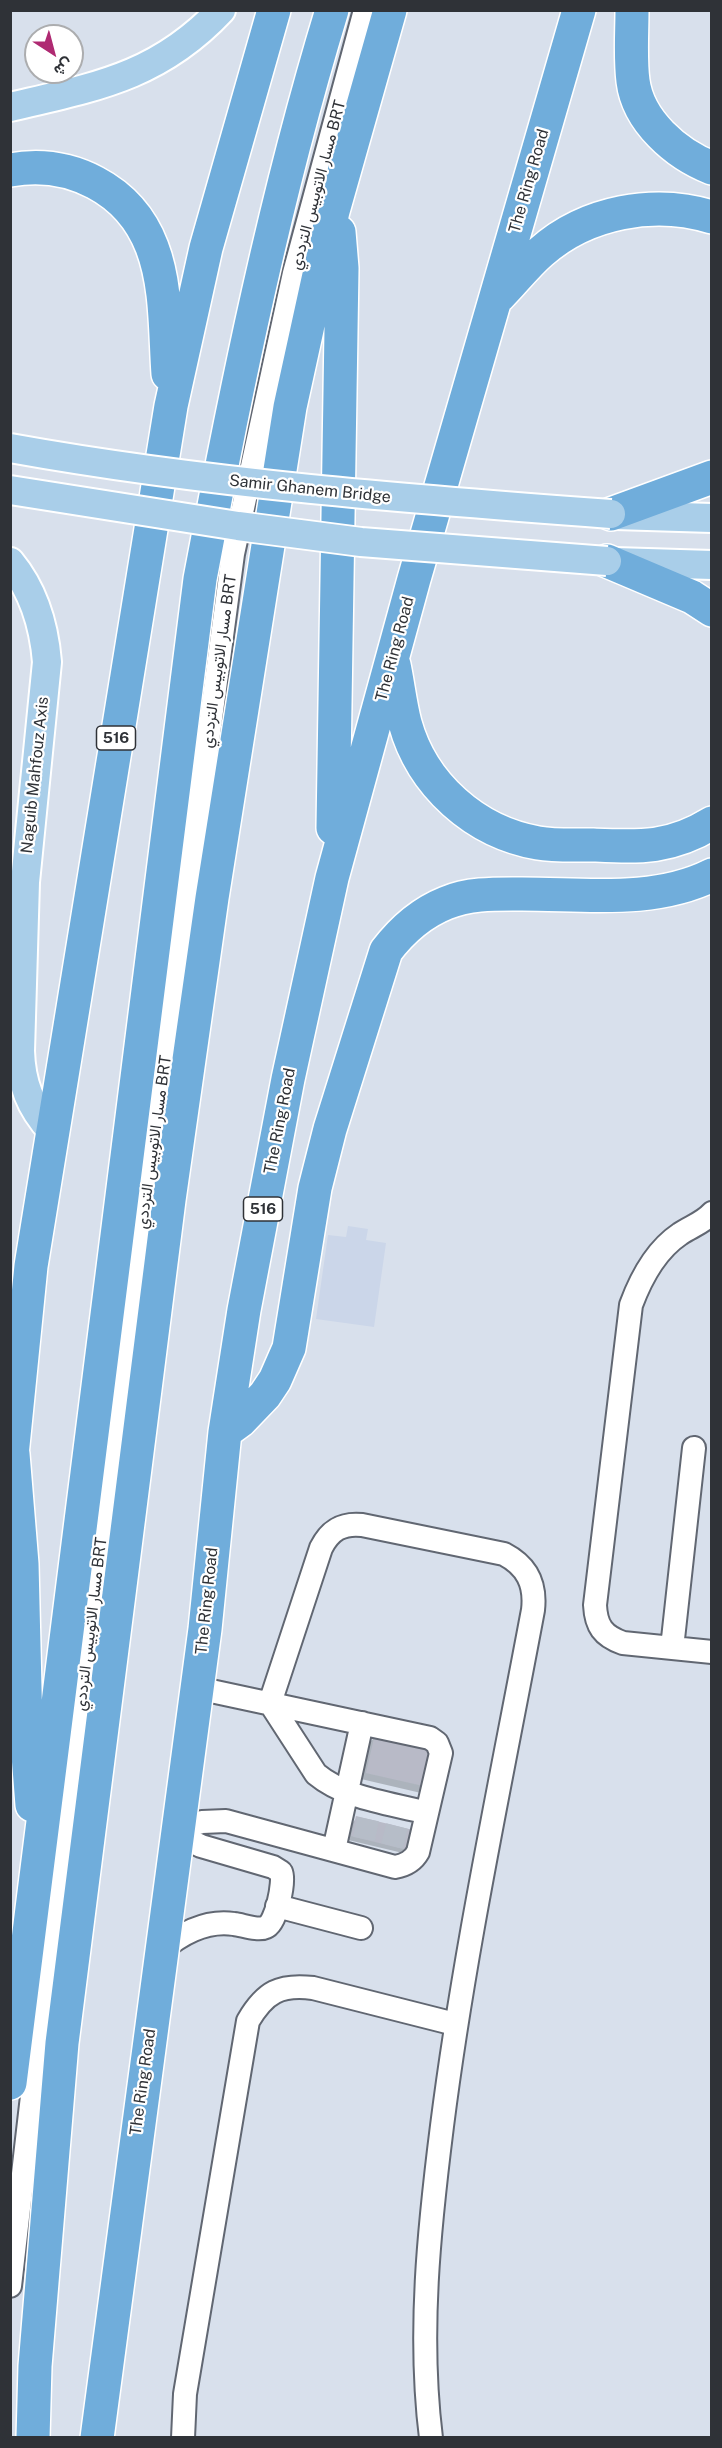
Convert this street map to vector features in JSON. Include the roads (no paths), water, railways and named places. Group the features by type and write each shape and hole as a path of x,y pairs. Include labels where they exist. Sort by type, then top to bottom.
{"highway":[{"name":"516","path":"38,1868 26,1730 22,1564 12,1464 31,1266 171,406 206,248 274,10"},
{"name":"516","path":"10,2083 200,579 236,387 280,200 332,10"},
{"path":"33,2438 35,2366 62,2043 169,1200 212,898 290,407 333,211 390,10"},
{"name":"The Ring Road","path":"97,2438 179,1832 225,1432 244,1310 286,1090 332,878 393,656 579,10"},
{"path":"632,10 633,82 639,99 657,130 670,143 684,154 711,168"},
{"path":"10,170 32,167 51,168 88,178 105,188 127,207 144,230 152,247 161,285 171,406"},
{"path":"496,300 540,252 573,230 591,222 619,213 648,209 678,210 711,217"},
{"path":"332,878 342,268 339,230 333,211"},
{"path":"611,514 711,477"},
{"path":"607,561 692,597 711,610"},
{"path":"393,656 405,724 422,763 447,796 481,822 509,835 540,843 645,847 680,840 711,824"},
{"path":"225,1432 247,1415 265,1395 283,1365 288,1348 315,1188 330,1129 386,951 396,938 434,908 467,896 488,894 633,895 665,891 695,883 711,875"}],"main road":[{"path":"10,107 101,86 124,78 188,41 221,10"},
{"name":"Samir Ghanem Bridge","path":"16,446 147,470 268,486 391,498 611,514 711,518"},
{"path":"10,490 205,521 361,542 607,561 711,565"},
{"name":"Naguib Mahfouz Axis","path":"10,562 35,603 45,642 47,662 25,882 20,1069 30,1102 52,1131"}],"lane":[{"name":"مسار الاتوبيس الترددي BRT","path":"10,2286 45,1984 119,1403 233,554 294,273 365,10"},
{"path":"711,1213 701,1222 677,1236 662,1251 638,1286 631,1305 595,1605 595,1618 601,1630 610,1639 623,1643 711,1652"},
{"path":"672,1648 694,1448"},
{"path":"270,1703 321,1548 327,1536 337,1528 349,1524 362,1525 504,1554 515,1559 530,1576 535,1598 455,2024 432,2208 426,2314 431,2438"},
{"path":"197,1688 270,1703 430,1738 437,1743 441,1753 415,1857 401,1866 380,1832 346,1792 334,1787 316,1774 270,1703"},
{"path":"334,1850 362,1723"},
{"path":"179,1832 202,1822 226,1821 334,1850 427,1813"},
{"path":"162,1950 186,1933 215,1924 230,1923 265,1928 274,1920 283,1881 283,1876 278,1869 201,1846 179,1832"},
{"path":"277,1906 361,1928"},
{"path":"183,2438 185,2394 248,2021 258,2004 274,1991 294,1986 313,1988 455,2024"}],"tunnel":[{"path":"364,1839 368,1819"},
{"path":"392,1846 397,1826"}]}
